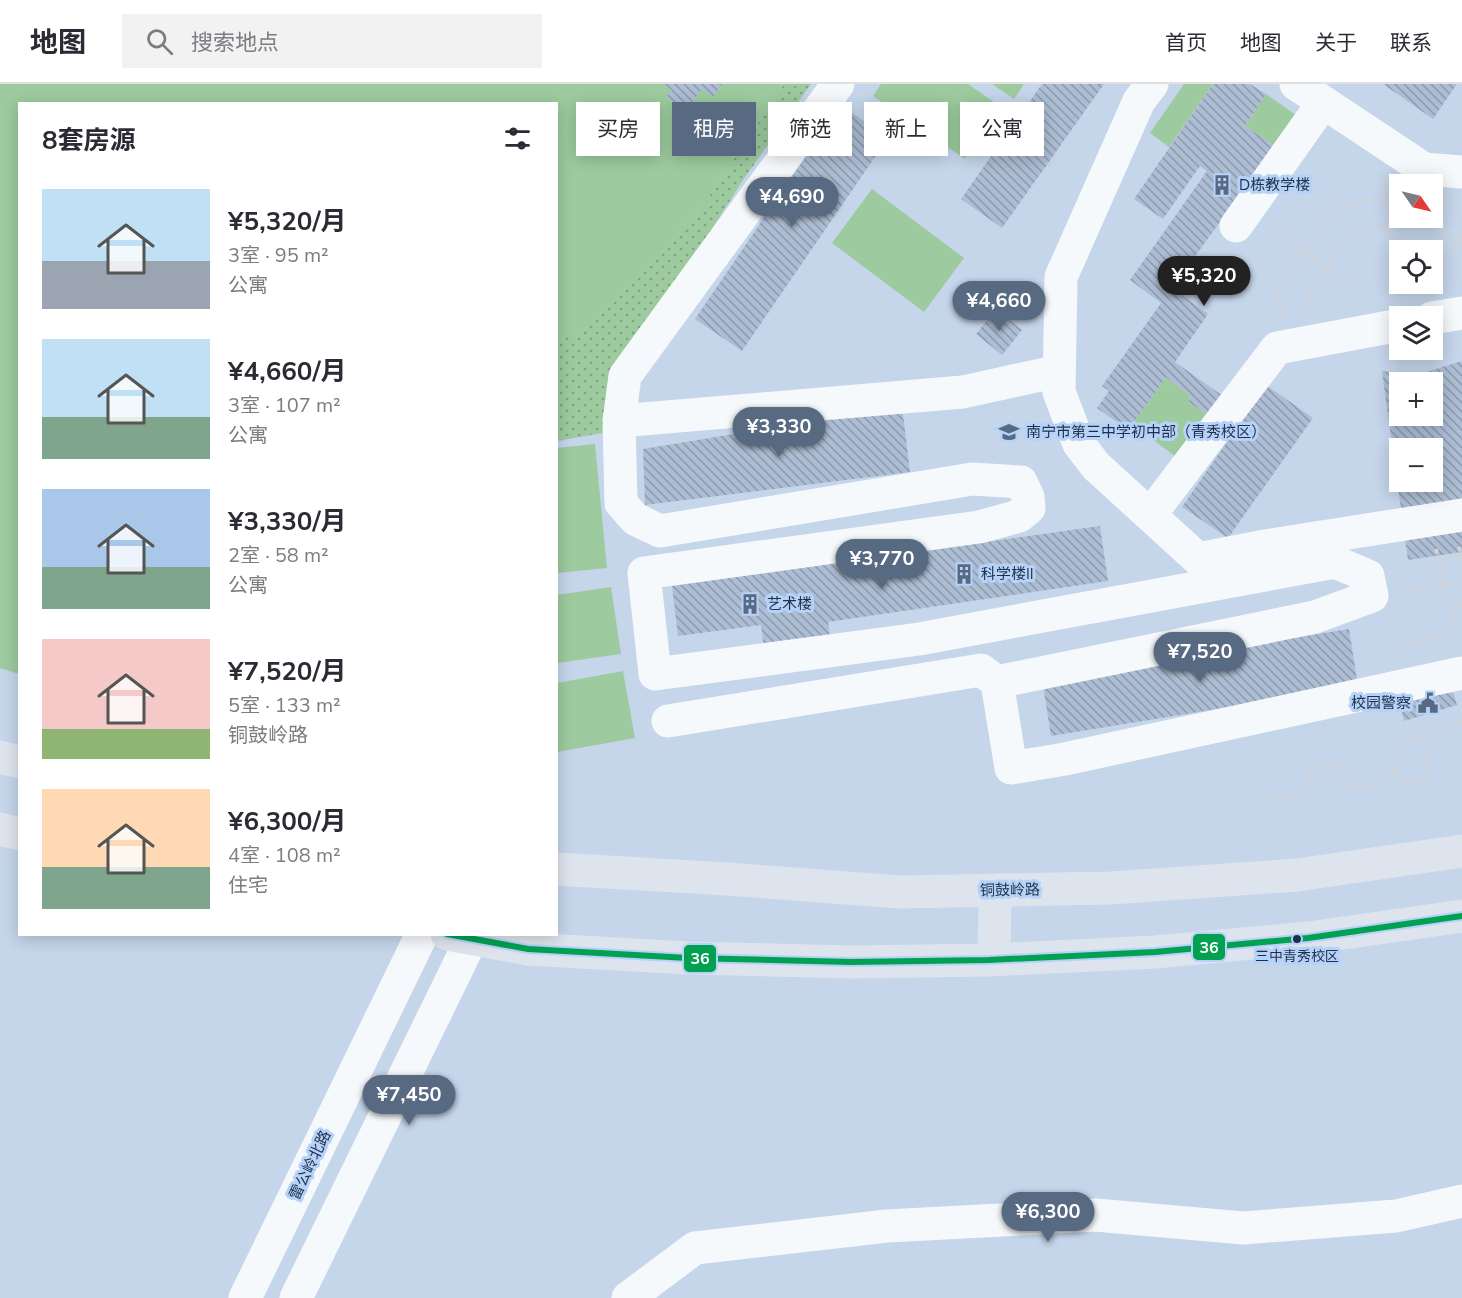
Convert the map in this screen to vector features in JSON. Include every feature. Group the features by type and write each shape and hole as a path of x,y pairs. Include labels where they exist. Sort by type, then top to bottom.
{"main road":[{"path":"0,757 18,762"},
{"path":"0,829 18,834"},
{"name":"铜鼓岭路","path":"558,869 738,879 899,892 1111,888 1297,875 1462,851"},
{"path":"994,959 995,890"},
{"path":"464,936 528,949 688,958 851,962 1155,952 1308,938 1459,918"}],"street":[{"path":"838,84 625,376 619,421 621,502 635,519 660,531 972,479 1021,482 1028,496 1029,507 1019,516 978,527 644,573 655,674 919,639 1335,562 1368,576 1372,596 1315,616 997,682"},
{"path":"1152,84 1139,101 1061,277 1059,392 1079,444 1096,466 1198,559 1264,546 1462,515"},
{"path":"1296,84 1424,169 1462,172"},
{"path":"1241,219 1323,103"},
{"path":"1443,316 1462,313"},
{"path":"1150,516 1277,348 1389,327"},
{"path":"619,421 963,392 1059,371"},
{"path":"668,721 981,670 997,682 1011,768 1077,757 1462,674"},
{"name":"雷公岭北路","path":"245,1298 421,936"},
{"path":"296,1298 464,936"},
{"path":"628,1298 695,1248 706,1246 887,1226 1096,1215 1242,1228 1396,1216 1462,1202"}],"path":[{"path":"1376,138 1389,218"},
{"path":"1282,320 1278,291 1334,208 1389,197"},
{"path":"1443,202 1462,216"},
{"path":"1241,219 1304,252 1364,291"},
{"path":"1307,314 1306,296 1349,232 1389,225"},
{"path":"1436,228 1462,247"},
{"path":"1443,263 1462,234"},
{"path":"1430,520 1456,631"},
{"path":"1439,561 1462,557"},
{"path":"1372,596 1462,582"},
{"path":"1450,607 1462,605"},
{"path":"1403,660 1400,645 1462,630"},
{"path":"1269,800 1302,795 1314,768 1340,766 1348,788 1388,783 1402,749 1420,732 1462,722"},
{"path":"1393,771 1398,781 1429,779 1428,743 1412,740"}],"green space":[{"path":"0,84 784,84 772,102 768,102 768,108 756,126 756,102 672,102 672,156 736,156 705,202 650,266 585,329 558,341 558,102 18,102 18,674 0,668"},
{"path":"784,84 811,84 798,102 772,102"},
{"path":"881,84 968,84 994,102 960,102 960,156 948,147 948,102 882,102 873,96"},
{"path":"992,84 1024,84 1014,99"},
{"path":"1184,84 1213,84 1169,147 1150,133"},
{"path":"1266,94 1296,115 1275,146 1245,126"},
{"path":"768,108 768,145 688,267 608,432 558,441 558,340 585,329 650,266 705,202 736,156 756,156 756,126"},
{"path":"872,189 964,258 924,312 832,243"},
{"path":"1166,377 1190,395 1189,402 1206,414 1175,456 1131,424"},
{"path":"595,444 607,568 558,573 558,448"},
{"path":"611,587 621,654 558,663 558,595"},
{"path":"623,671 635,738 558,752 558,683"}],"building":[{"path":"663,84 722,84 713,97 702,89 693,102 673,102 666,97 672,90"},
{"path":"1042,84 1104,84 1002,228 961,199 991,156 1044,156 1044,102 1029,102"},
{"path":"1213,84 1250,84 1266,94 1245,126 1275,146 1172,288 1208,314 1175,362 1247,413 1266,385 1313,418 1228,538 1182,507 1236,429 1213,419 1189,402 1190,395 1166,377 1128,430 1097,408 1109,391 1102,386 1161,303 1130,280 1207,171 1200,166 1163,219 1134,199"},
{"path":"1383,84 1457,84 1433,119"},
{"path":"852,113 864,121 864,156 876,156 742,351 695,319 806,156 852,156"},
{"path":"996,309 1022,330 1002,355 976,334"},
{"path":"1462,361 1462,552 1408,560 1399,492 1443,492 1443,438 1391,438 1390,426 1443,426 1443,372 1427,372"},
{"path":"1382,371 1391,372 1389,422"},
{"path":"902,406 910,472 645,505 643,449"},
{"path":"1100,526 1108,581 828,622 834,664 767,673 761,625 678,636 672,586"},
{"path":"1349,629 1358,686 1051,736 1042,679"},
{"name":"校园警察","path":"1451,686 1457,705 1404,721 1399,700"}],"transit line":[{"name":"36","path":"458,936 528,949 688,958 851,962 989,960 1155,952 1308,938 1462,916"}],"place":[{"name":"D栋教学楼","path":"1222,185"},
{"name":"南宁市第三中学初中部（青秀校区）","path":"1009,432"},
{"name":"科学楼II","path":"964,574"},
{"name":"艺术楼","path":"750,604"},
{"name":"校园警察","path":"1428,703"},
{"name":"三中青秀校区","path":"1297,939"}]}
